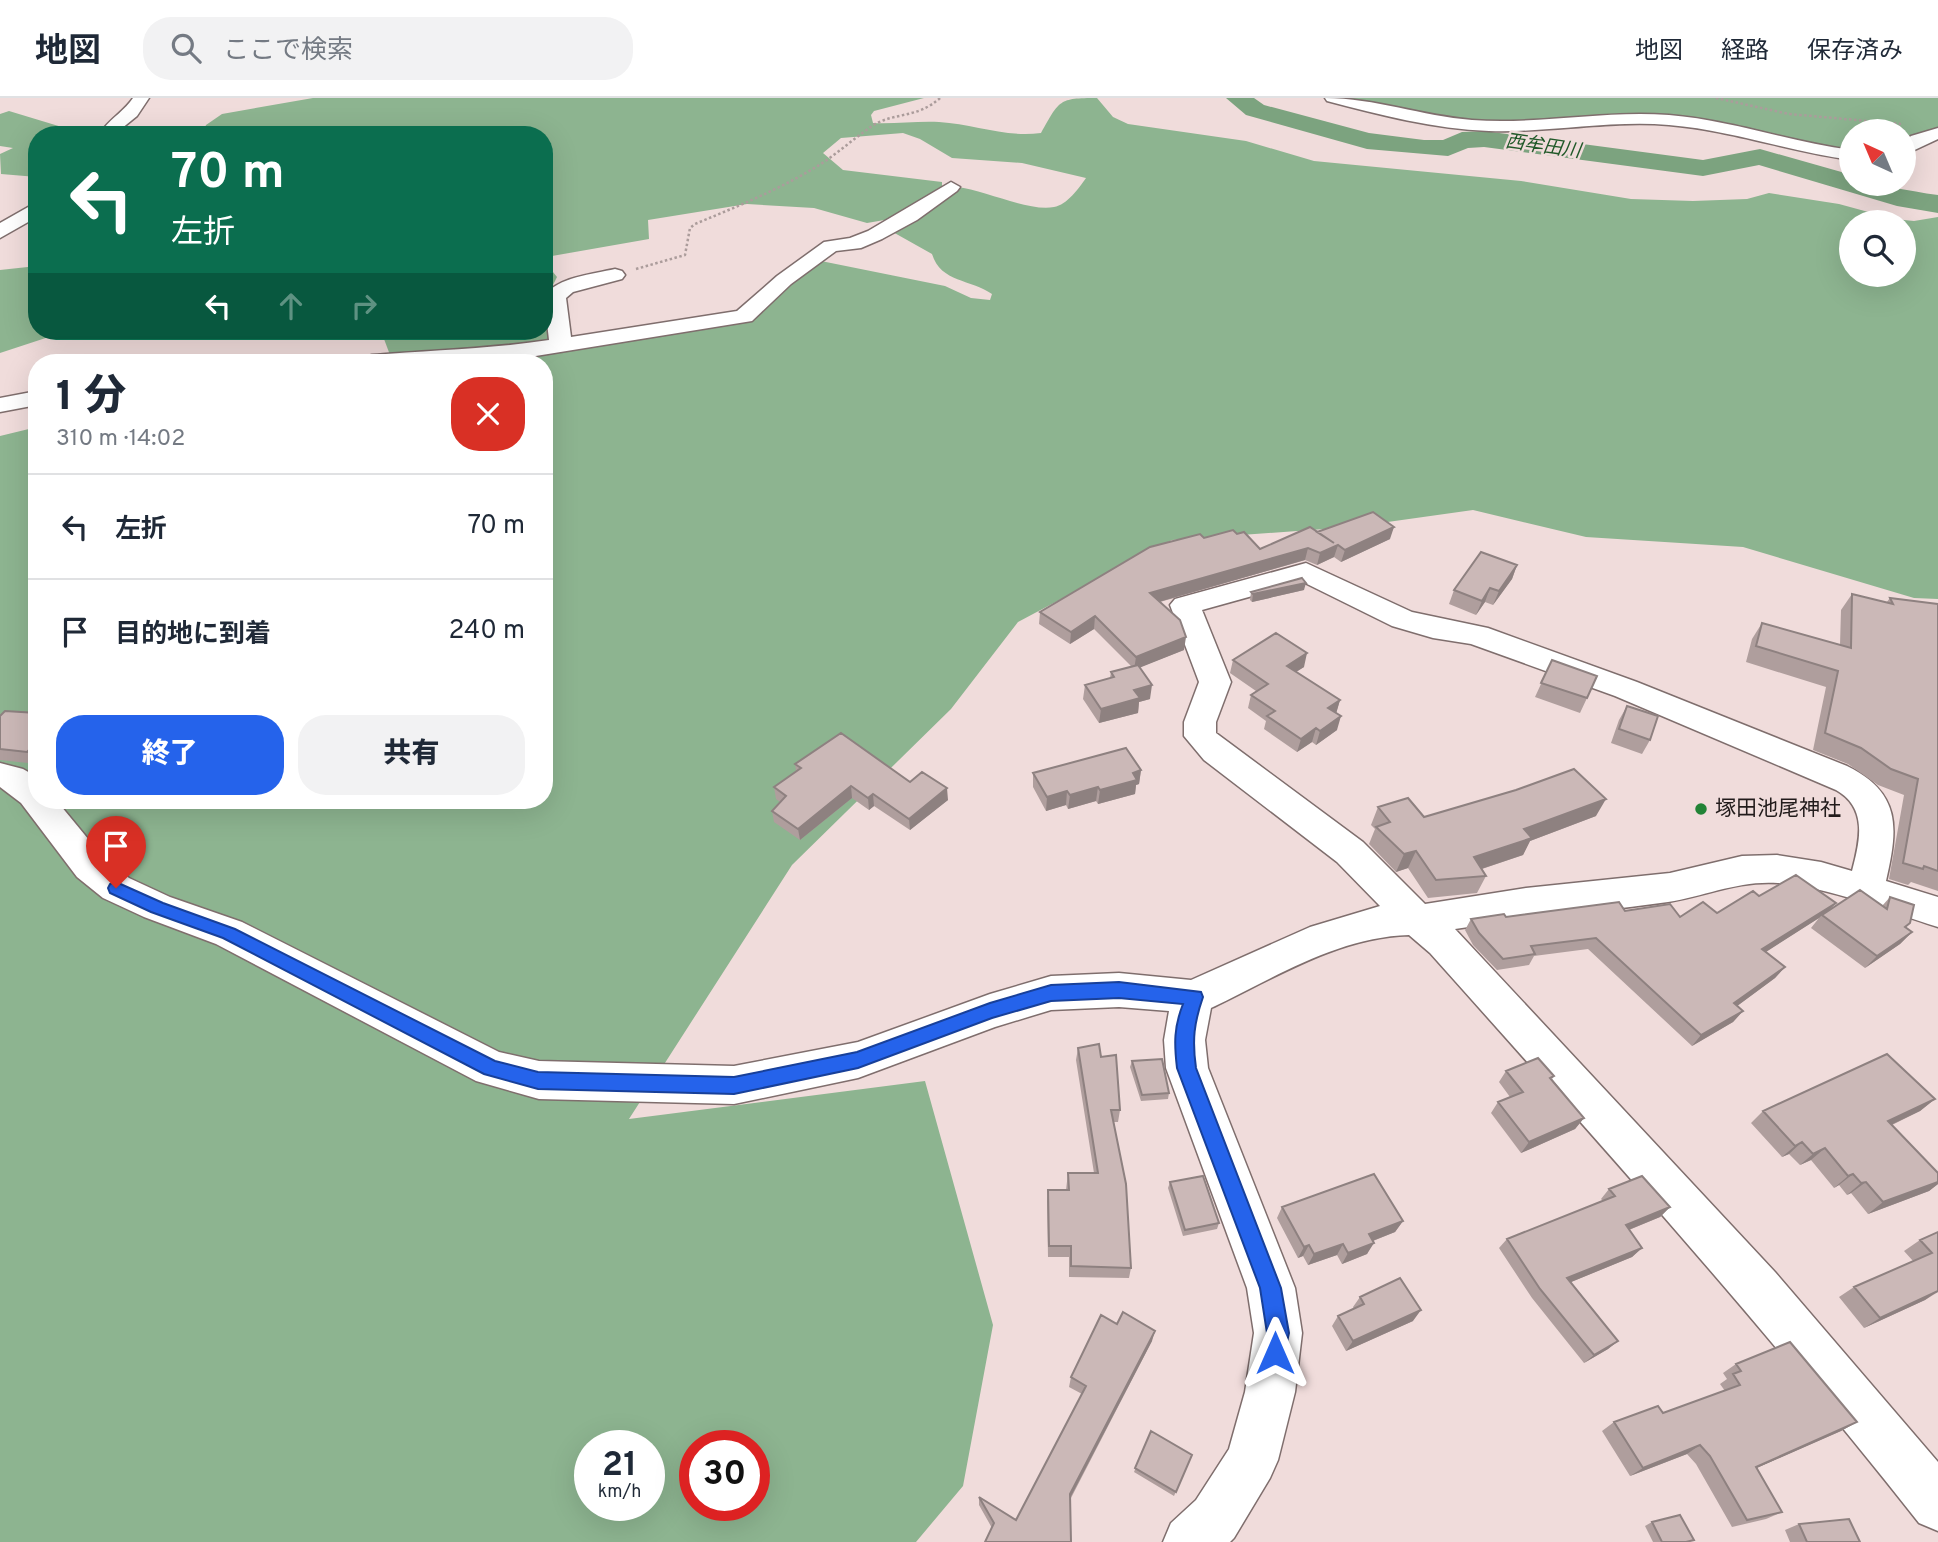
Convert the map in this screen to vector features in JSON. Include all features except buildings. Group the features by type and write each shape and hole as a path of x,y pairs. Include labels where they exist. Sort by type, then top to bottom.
{"street":[{"path":"115,126 131,113 141,98"},
{"path":"1333,98 1427,120 1457,124 1523,125 1647,119 1695,122 1839,152"},
{"path":"1916,141 1938,133"},
{"path":"473,354 511,353 744,316 784,280 831,246 854,244 875,235 910,216 951,187"},
{"path":"0,232 28,214"},
{"path":"561,344 555,296 560,290 615,275"},
{"path":"0,405 28,400"},
{"path":"1866,888 1878,830 1875,809 1860,789 1835,775 1626,689 1558,667 1477,635 1433,628 1402,619 1306,572 1185,605 1215,682 1200,722 1200,736 1216,752 1350,852 1417,920 1444,942 1765,1294 1870,1418 1938,1504"},
{"path":"0,775 10,776 28,788"},
{"path":"45,809 90,867 116,888 157,907 229,933 491,1068 538,1080 734,1085 858,1060 990,1011 1051,993 1119,990 1194,997 1354,927 1379,921 1417,920 1526,903 1670,887 1741,870 1777,869 1821,876 1938,912"},
{"path":"1190,1542 1215,1519 1252,1460 1270,1391 1278,1333 1271,1288 1187,1068 1182,1041 1184,1024 1194,997"}],"path":[{"path":"615,275 685,255 690,228 695,223 770,192 814,169 874,124 928,109 940,98"},
{"path":"1716,98 1789,114 1846,119"}],"green space":[{"path":"313,98 924,98 874,111 871,115 873,123 939,122 1028,134 1041,133 1057,107 1067,100 1097,98 1113,117 1128,124 1246,141 1314,161 1521,181 1631,199 1747,199 1769,193 1839,204 1861,210 1839,210 1839,287 1916,287 1916,221 1938,217 1938,599 1914,598 1743,547 1586,537 1473,510 1352,527 1172,540 1018,622 951,709 792,865 629,1119 925,1081 993,1325 963,1486 916,1542 0,1542 0,436 28,429 28,809 553,809 553,354 465,354 733,322 807,265 821,261 945,286 971,298 990,300 992,294 949,275 936,263 932,254 891,231 957,187 1044,208 1059,206 1068,200 1086,178 1022,163 952,158 920,139 903,133 841,138 823,153 843,170 942,182 942,186 902,217 867,223 814,208 747,204 648,220 649,239 553,256 553,126 206,126 222,114"},
{"path":"1344,98 1938,98 1938,130 1916,135 1916,119 1839,119 1839,150 1693,120 1485,123 1407,114"},
{"path":"9,111 58,126 28,126 28,176 1,174 0,154 13,148 0,146 0,114"},
{"path":"28,267 28,340 40,340 0,353 0,270"},
{"path":"384,340 552,340 552,343 390,354"}],"waterway":[{"name":"西牟田川","path":"1238,98 1255,110 1367,141 1448,148 1462,140 1484,139 1703,168 1760,157 1907,200 1938,204"}],"place":[{"name":"塚田池尾神社","path":"1701,809"}],"route":[{"path":"116,888 157,907 229,933 491,1068 538,1080 734,1085 858,1060 990,1011 1051,993 1119,990 1194,997 1184,1024 1182,1041 1187,1068 1271,1288 1278,1333 1275,1353"}]}
